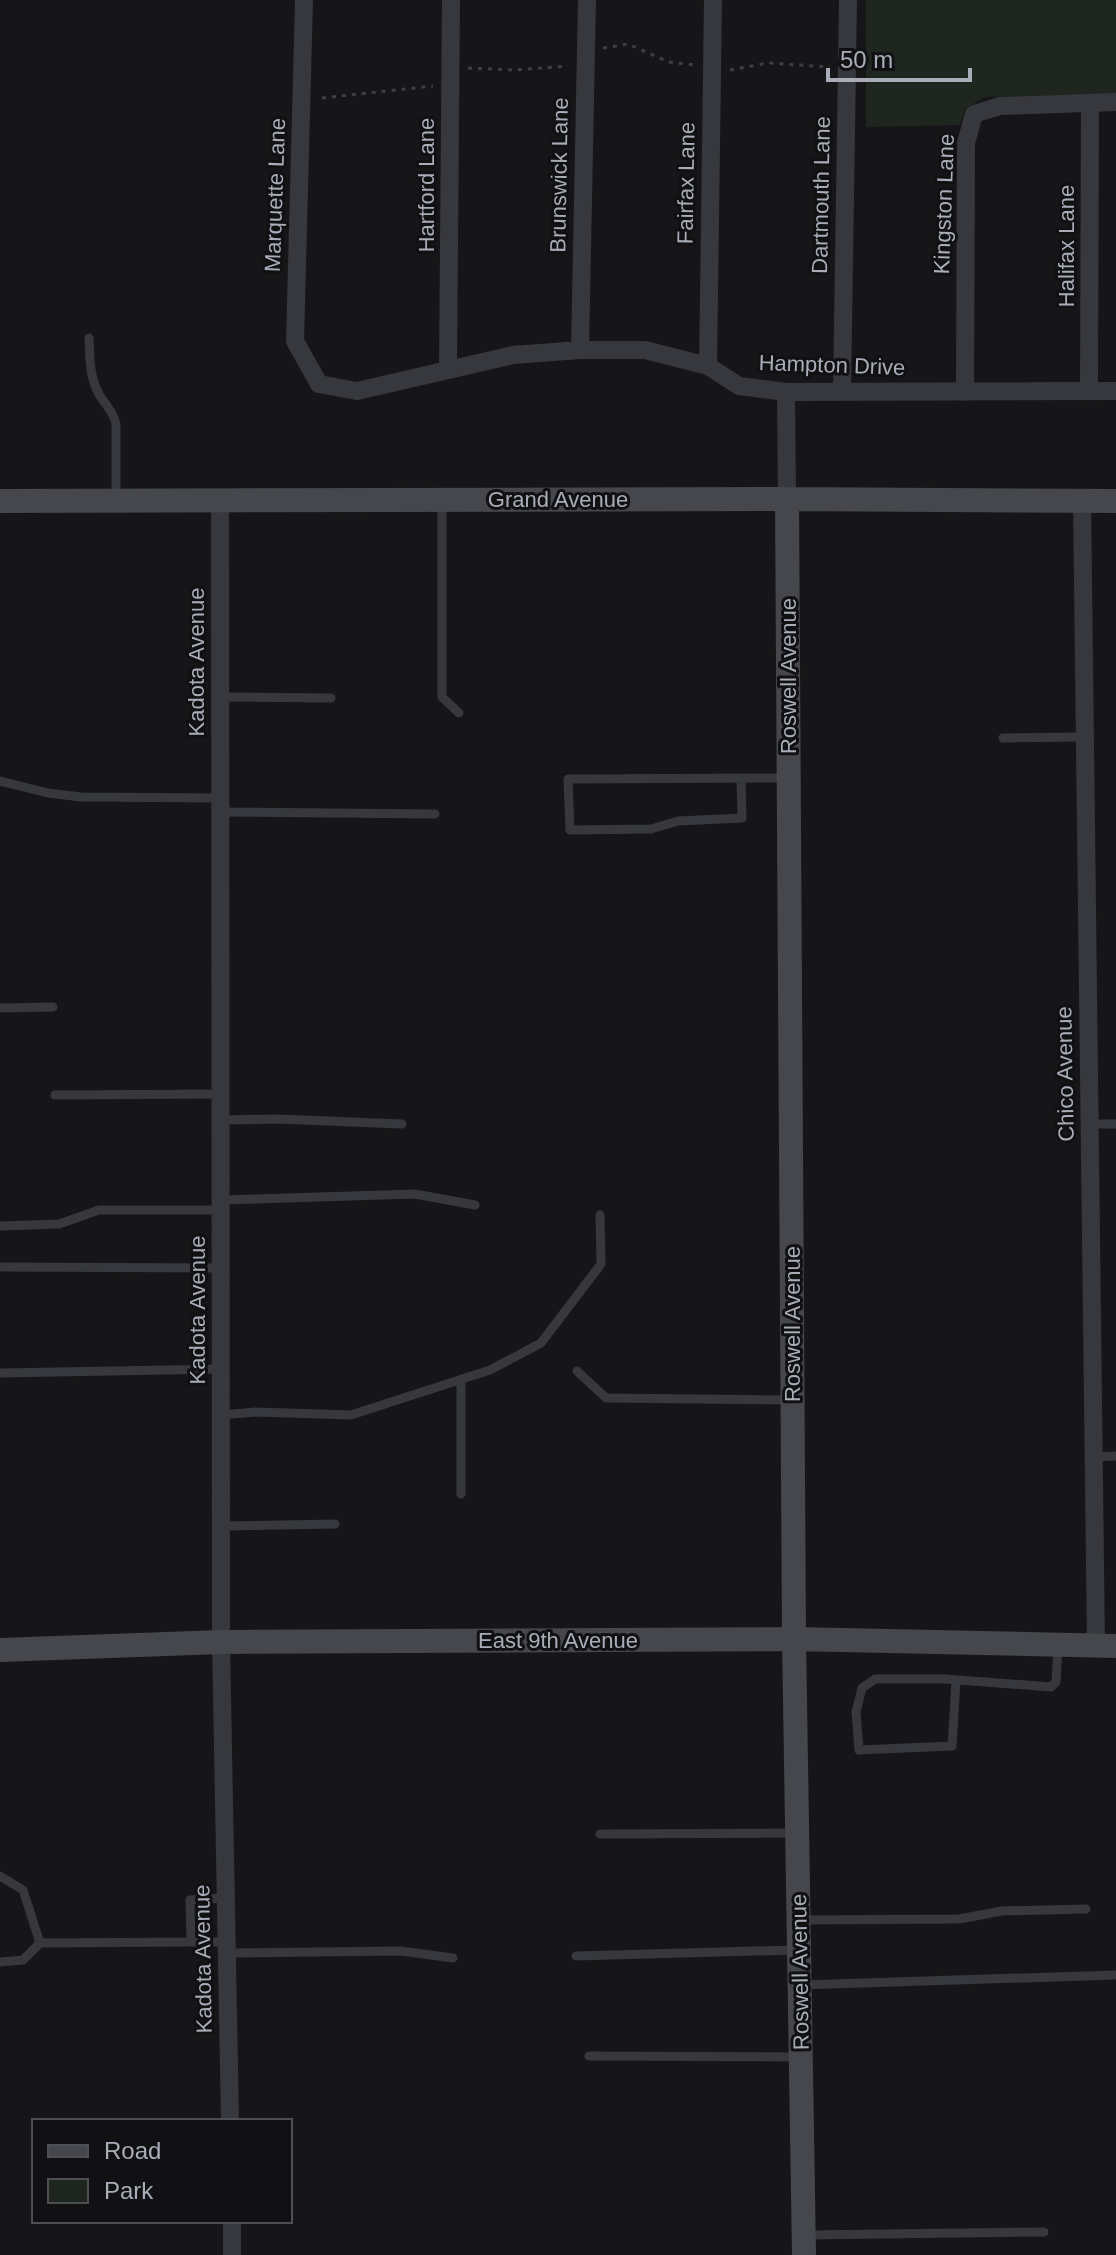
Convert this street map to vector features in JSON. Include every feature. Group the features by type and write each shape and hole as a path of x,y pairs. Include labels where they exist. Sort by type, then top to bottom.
{"street":[{"name":"Marquette Lane","path":"304,0 295,341 319,384"},
{"name":"Hartford Lane","path":"448,370 451,0"},
{"name":"Brunswick Lane","path":"580,350 587,0"},
{"name":"Fairfax Lane","path":"708,366 713,0"},
{"name":"Dartmouth Lane","path":"842,391 848,0"},
{"name":"Kingston Lane","path":"965,392 966,143 974,114 1000,106 1116,102"},
{"name":"Halifax Lane","path":"1089,390 1090,103"},
{"name":"Hampton Drive","path":"319,384 357,391 513,355 580,350 645,350 708,366 739,386 786,392 1116,391"},
{"name":"Roswell Avenue","path":"786,392 794,1639 804,2245"},
{"name":"Kadota Avenue","path":"220,500 221,1642 230,2119"},
{"name":"Chico Avenue","path":"1082,500 1094,1457 1106,1646"},
{"name":"Grand Avenue","path":"0,501 1116,501"},
{"name":"East 9th Avenue","path":"0,1650 221,1642 794,1639 1106,1646"},
{"path":"232,2223 232,2255"}],"lane":[{"path":"89,338 91,374 116,424 116,500"},
{"path":"442,499 442,697 459,713"},
{"path":"220,697 331,698"},
{"path":"1003,738 1085,737"},
{"path":"741,778 742,818 678,821 651,829 570,830 568,779 741,778 789,778"},
{"path":"0,781 81,797 435,814"},
{"path":"0,1008 53,1007"},
{"path":"55,1095 220,1094"},
{"path":"221,1120 402,1124"},
{"path":"1089,1124 1116,1124"},
{"path":"0,1226 59,1224 99,1210 415,1194 475,1205"},
{"path":"221,1415 256,1412 351,1415 490,1370 541,1343 601,1264 600,1215"},
{"path":"0,1267 221,1268"},
{"path":"1,1373 221,1369"},
{"path":"577,1371 606,1398 793,1400"},
{"path":"461,1379 461,1494"},
{"path":"1094,1457 1116,1456"},
{"path":"221,1526 335,1524"},
{"path":"956,1681 952,1746 859,1750 856,1712 862,1688 875,1679 956,1681 1051,1687 1056,1682 1058,1646"},
{"path":"600,1834 797,1833"},
{"path":"0,1876 23,1890 40,1943"},
{"path":"191,1942 190,1900 226,1898"},
{"path":"799,1920 959,1919 1002,1911 1086,1909"},
{"path":"0,1962 23,1960 40,1943 191,1942 227,1948 401,1951 453,1958"},
{"path":"576,1956 799,1950"},
{"path":"800,1985 1116,1975"},
{"path":"589,2056 801,2057"},
{"path":"804,2245 1044,2232"}],"green space":[{"path":"866,0 1116,0 1116,94 985,97 965,109 960,125 866,127"}]}
